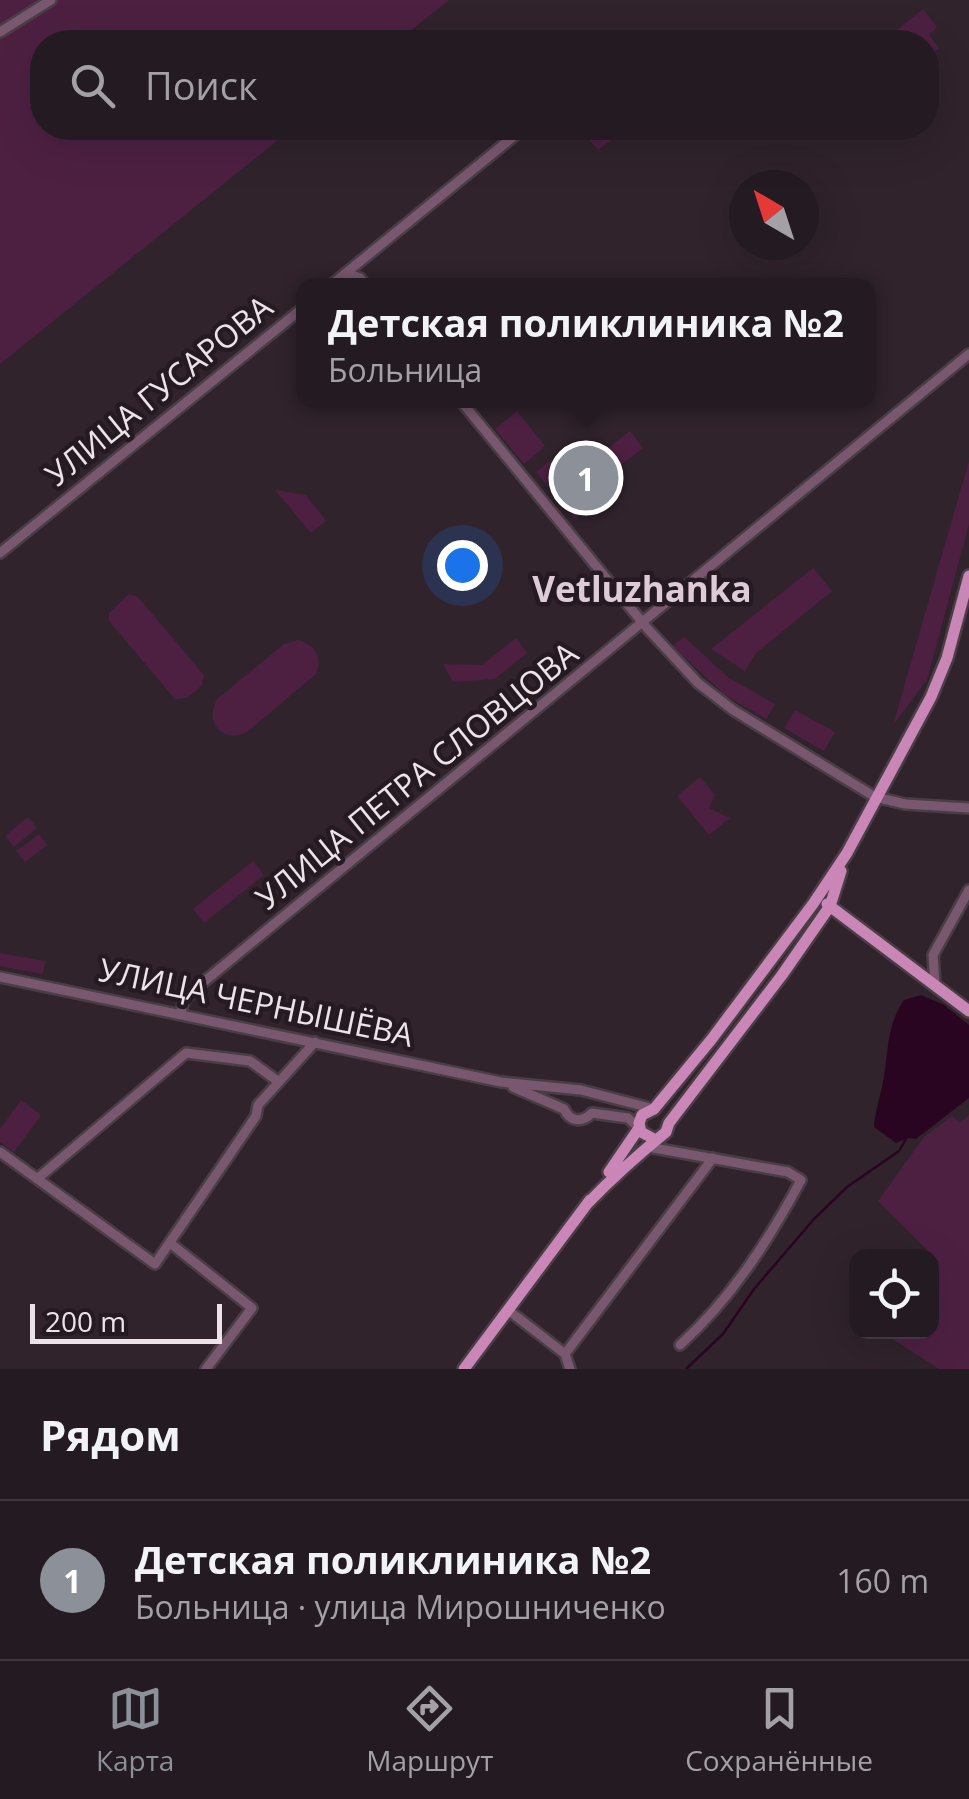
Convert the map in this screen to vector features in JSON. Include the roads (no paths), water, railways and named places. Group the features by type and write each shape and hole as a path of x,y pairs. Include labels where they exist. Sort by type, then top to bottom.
{"main road":[{"path":"464,1369 588,1204 640,1128 642,1114 654,1109 813,904 847,853 931,697 947,658 969,576"},
{"path":"588,1204 620,1169 666,1132 741,1031 830,906 847,853"},
{"path":"813,904 824,902 830,906 969,1011"},
{"path":"654,1109 663,1112 669,1123"},
{"path":"640,1128 651,1143"}],"street":[{"path":"0,32 52,0"},
{"path":"340,278 509,140"},
{"path":"346,273 360,278"},
{"name":"УЛИЦА ГУСАРОВА","path":"0,552 296,313"},
{"name":"УЛИЦА ПЕТРА СЛОВЦОВА","path":"181,1013 183,1002 194,989 969,354"},
{"path":"467,408 643,623 687,672 733,710 875,797 905,804 969,808"},
{"path":"935,984 933,955 969,890"},
{"name":"УЛИЦА ЧЕРНЫШЁВА","path":"0,976 501,1082 581,1090 654,1109"},
{"path":"0,1152 155,1264 256,1116 258,1105 315,1042"},
{"path":"38,1179 186,1053 250,1060 279,1082"},
{"name":"УЛИЦА ЧЕРНЫШЁВА","path":"501,1082 564,1109 576,1120 592,1113 628,1118 640,1128"},
{"path":"564,1109 568,1093 581,1090 593,1097 592,1113"},
{"path":"651,1143 788,1172 801,1180 775,1228 708,1319 680,1345"},
{"path":"565,1354 713,1158"},
{"path":"170,1243 252,1308 206,1369"},
{"path":"508,1310 565,1354 570,1369"}],"waterway":[{"path":"686,1369 723,1334 754,1289 814,1219 847,1187 899,1151 907,1137"}],"place":[{"name":"Детская поликлиника №2","path":"586,478"}],"district":[{"name":"Vetluzhanka","path":"642,590"}]}
